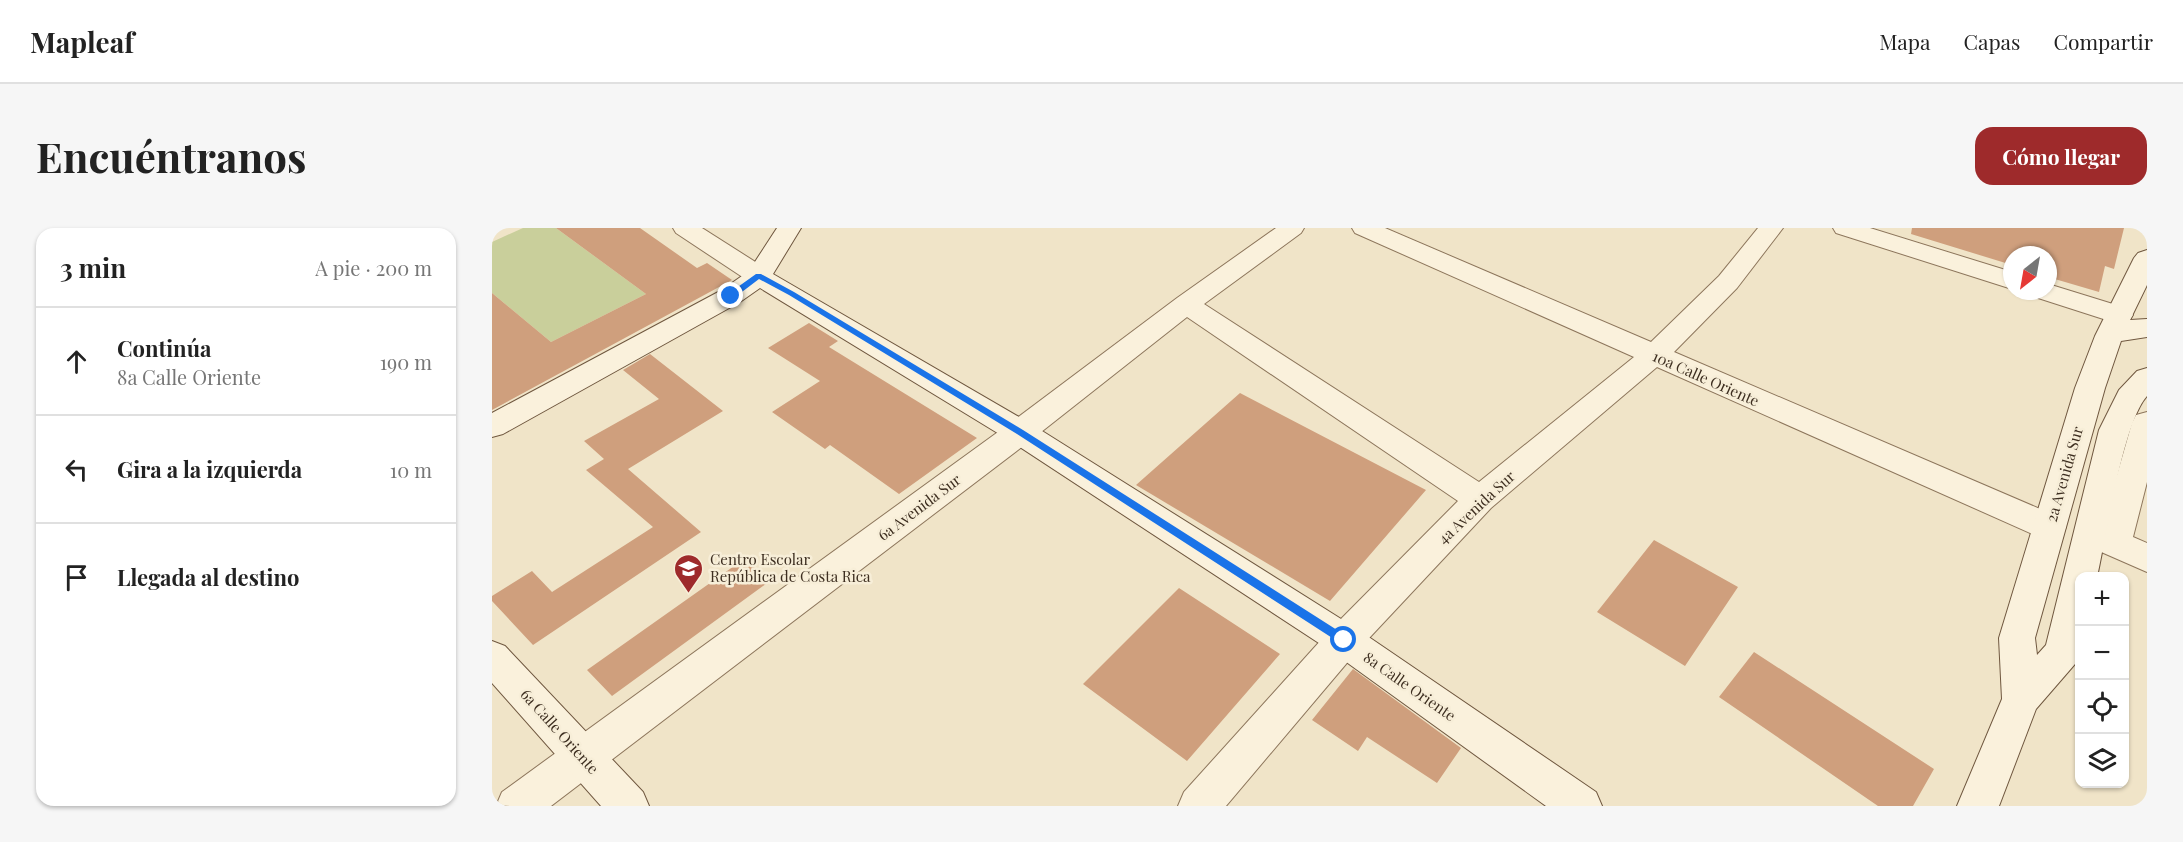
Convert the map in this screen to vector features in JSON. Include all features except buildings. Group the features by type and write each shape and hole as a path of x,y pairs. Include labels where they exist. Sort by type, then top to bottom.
{"street":[{"name":"8a Calle Oriente","path":"685,228 764,267 1344,640 1581,806"},
{"path":"764,267 789,228"},
{"path":"492,426 731,296 764,267 802,228"},
{"name":"6a Avenida Sur","path":"517,806 1020,432 1186,304 1292,228"},
{"name":"10a Calle Oriente","path":"1364,228 2049,527"},
{"name":"4a Avenida Sur","path":"1200,806 1344,640 1480,499 1654,355 1728,282 1771,228"},
{"path":"1845,228 2003,278"},
{"name":"2a Avenida Sur","path":"2021,699 2017,638 2090,388 2114,325 2147,258"},
{"path":"2057,297 2114,325 2118,330 2147,328"},
{"path":"1186,304 1480,499"},
{"name":"2a Avenida Sur","path":"2103,538 2114,430 2129,397 2147,378"},
{"name":"2a Avenida Sur","path":"2083,572 2103,538 2147,423"},
{"path":"2103,538 2147,558"},
{"name":"2a Avenida Sur","path":"1978,806 2021,699 2062,653 2075,599"},
{"name":"6a Calle Oriente","path":"492,657 628,806"}],"green space":[{"path":"523,228 556,228 646,294 551,342 492,293 492,242"}],"place":[{"name":"Centro Escolar República de Costa Rica","path":"689,594"}],"route":[{"path":"731,296 759,276 1020,432 1344,640"}]}
